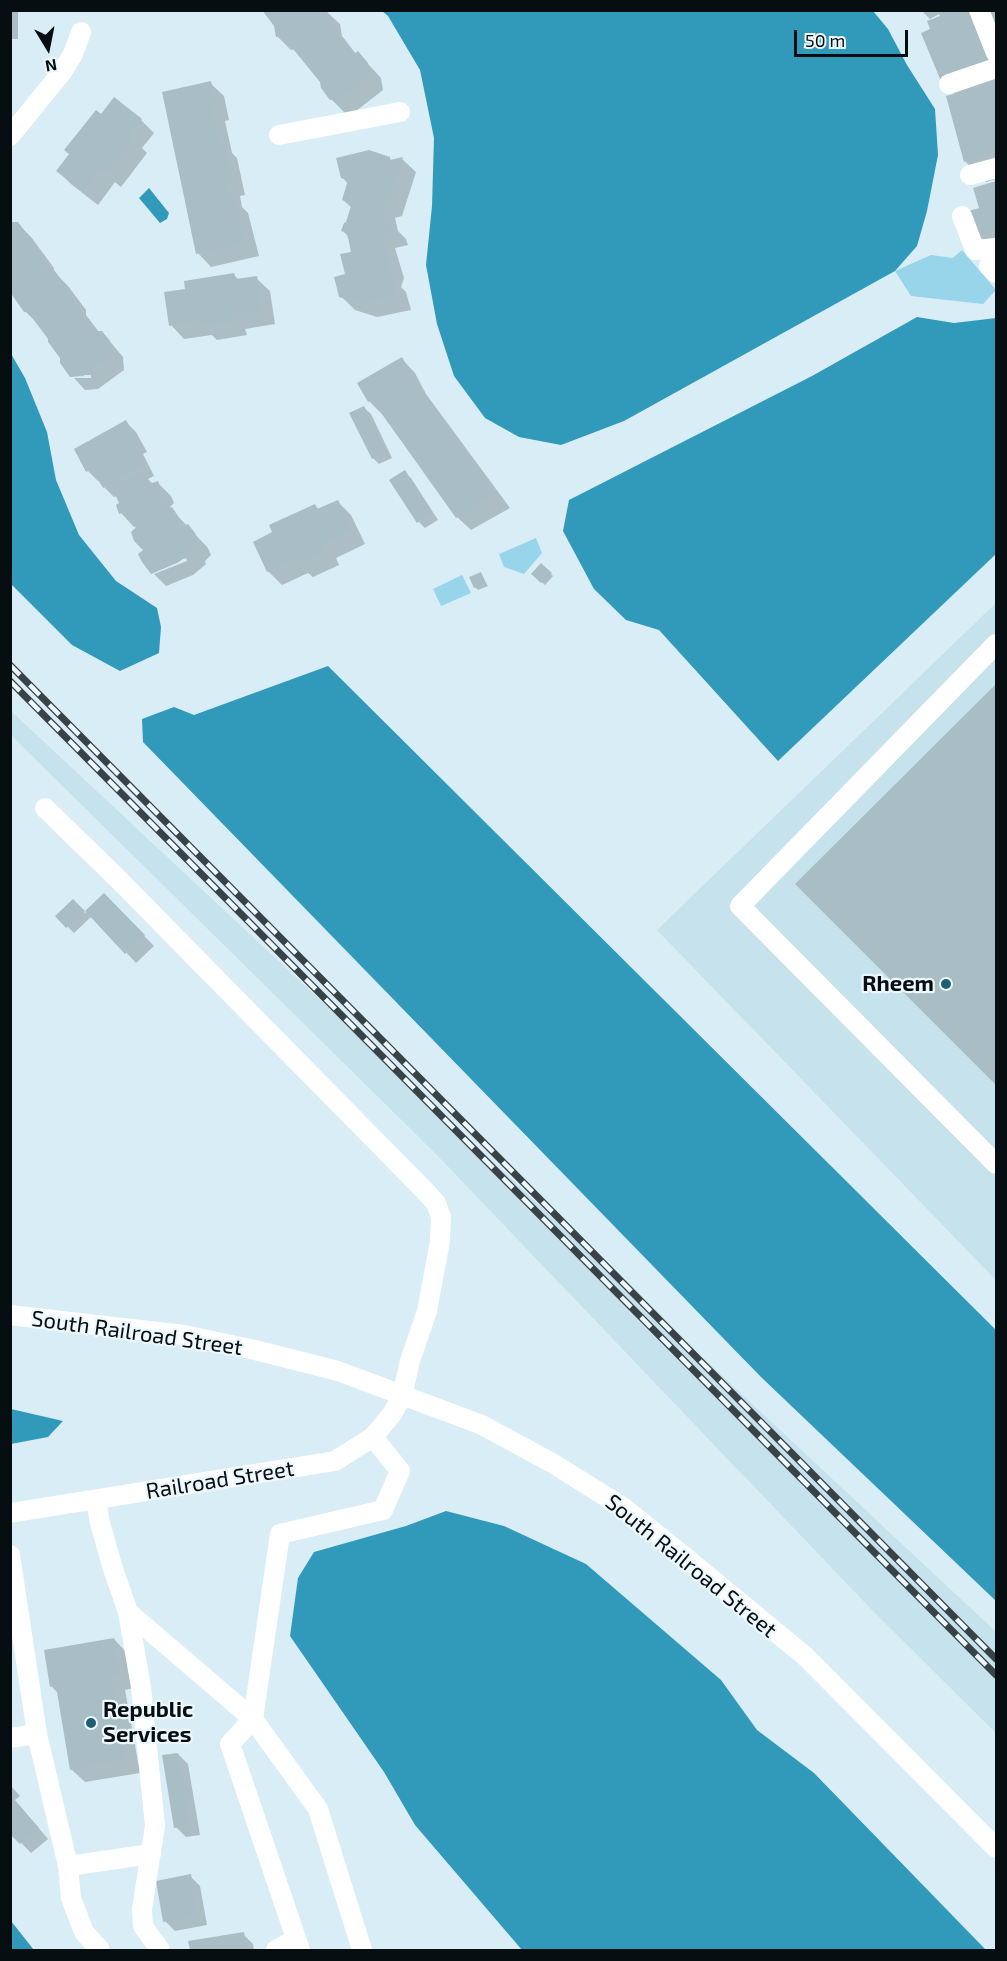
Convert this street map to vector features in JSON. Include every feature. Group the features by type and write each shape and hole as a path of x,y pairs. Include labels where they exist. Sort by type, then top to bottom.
{"street":[{"path":"979,10 996,53"},
{"path":"10,136 62,72 73,54 81,32"},
{"path":"949,84 996,69"},
{"path":"279,135 400,112"},
{"path":"970,175 996,168"},
{"path":"962,216 975,250 996,250 990,266 996,273"},
{"path":"996,644 740,906 996,1164"},
{"name":"Railroad Street","path":"10,1514 335,1461 373,1437 392,1414 402,1395 410,1361 427,1311 440,1241 441,1217 436,1203 133,894 45,808"},
{"name":"South Railroad Street","path":"10,1315 184,1335 255,1350 338,1371 482,1425 554,1464 624,1508 686,1557 806,1657 996,1848"},
{"path":"276,1950 298,1945 230,1744 253,1719 280,1534 383,1510 400,1470 373,1437"},
{"path":"96,1500 106,1546 128,1612 141,1687 155,1826 142,1909 143,1926 160,1950"},
{"path":"10,1554 12,1580 37,1734 68,1866 71,1898 84,1932 100,1950"},
{"path":"128,1612 253,1719 318,1809 362,1950"},
{"path":"10,1738 37,1734"},
{"path":"68,1866 151,1854"}],"shaded area":[{"path":"382,11 873,11 888,29 907,65 935,109 938,155 927,211 917,246 895,271 624,421 561,445 519,437 485,418 454,376 437,324 426,265 432,206 434,138 420,70 388,16"},
{"path":"149,188 169,213 167,219 160,223 139,198"},
{"path":"962,250 996,290 983,304 911,296 895,271 931,255 953,258"},
{"path":"917,317 954,323 996,318 996,554 778,761 659,630 626,620 594,589 563,531 569,500 812,376"},
{"path":"10,352 25,378 47,432 56,480 79,535 116,581 157,608 161,627 159,653 120,671 72,645 11,584"},
{"path":"536,538 542,553 524,574 504,567 499,554"},
{"path":"462,575 471,593 441,606 433,589"},
{"path":"996,603 996,1280 657,930"},
{"path":"328,666 996,1330 996,1601 761,1377 143,742 142,719 174,707 194,715"},
{"path":"11,711 996,1632 996,1733 874,1612 437,1155 11,735"},
{"path":"11,1409 63,1421 48,1437 11,1444"},
{"path":"446,1511 504,1526 586,1564 721,1680 757,1730 814,1773 986,1950 522,1950 415,1825 384,1772 290,1636 298,1578 314,1552 406,1526"},
{"path":"11,1921 34,1950 11,1950"}],"building":[{"path":"262,10 327,10 329,21 352,50 353,55 358,51 368,63 370,76 343,98 330,100 321,88 320,82 285,39 285,35 276,37 274,26"},
{"path":"937,10 968,10 991,66 943,86 921,33 930,29 927,21 940,16"},
{"path":"987,10 996,10 996,35"},
{"path":"211,81 216,107 212,107 220,144 224,143 233,181 227,182 230,198 235,197 246,243 196,254 162,92"},
{"path":"995,82 996,161 994,154 964,162 946,96"},
{"path":"114,97 142,119 129,135 134,138 107,174 101,170 84,192 56,171 69,154 64,150 96,110 101,114"},
{"path":"369,150 390,157 390,160 403,157 389,202 382,204 387,222 393,224 395,232 382,235 391,264 387,275 393,277 398,296 363,304 339,297 334,277 345,274 340,254 351,252 347,233 341,231 352,203 342,200 348,180 341,178 336,158"},
{"path":"996,181 996,231 977,237 969,211 979,208 973,188"},
{"path":"10,222 18,222 41,253 42,267 37,271 54,270 96,331 102,331 110,341 111,356 83,376 70,377 48,339 10,292"},
{"path":"234,273 236,279 257,276 262,311 233,315 234,322 202,327 201,321 169,326 164,292 185,289 184,281"},
{"path":"402,357 413,378 497,494 456,518 372,400 368,402 357,383"},
{"path":"364,406 387,451 372,459 349,413"},
{"path":"126,420 138,442 134,444 145,465 103,488 92,469 86,472 74,449"},
{"path":"405,470 432,513 417,523 389,480"},
{"path":"143,472 149,484 158,481 161,489 157,493 165,510 172,507 182,522 173,530 188,524 198,541 192,546 193,550 179,562 151,574 138,554 143,550 134,541 131,532 136,527 126,512 119,514 116,505 119,503 111,485"},
{"path":"338,500 352,530 323,544 326,551 298,564 295,559 267,572 253,542 272,532 269,525 315,504 317,509"},
{"path":"541,563 552,573 541,583 531,574"},
{"path":"481,572 486,583 474,588 469,577"},
{"name":"Rheem","path":"996,684 996,1085 795,884"},
{"path":"104,893 145,935 125,954 85,911"},
{"path":"73,899 85,911 66,928 55,916"},
{"name":"Republic Services","path":"114,1638 121,1675 112,1677 127,1760 70,1770 56,1686 50,1687 44,1650"},
{"path":"178,1753 191,1825 174,1828 162,1755"},
{"path":"10,1795 39,1828 20,1844 10,1834"},
{"path":"191,1874 198,1916 163,1922 156,1881"},
{"path":"244,1932 247,1950 190,1950 188,1941"}],"railway":[{"path":"10,665 996,1659"},
{"path":"10,681 996,1675"}],"place":[{"name":"Rheem","path":"946,984"},
{"name":"Republic Services","path":"91,1723"}]}
